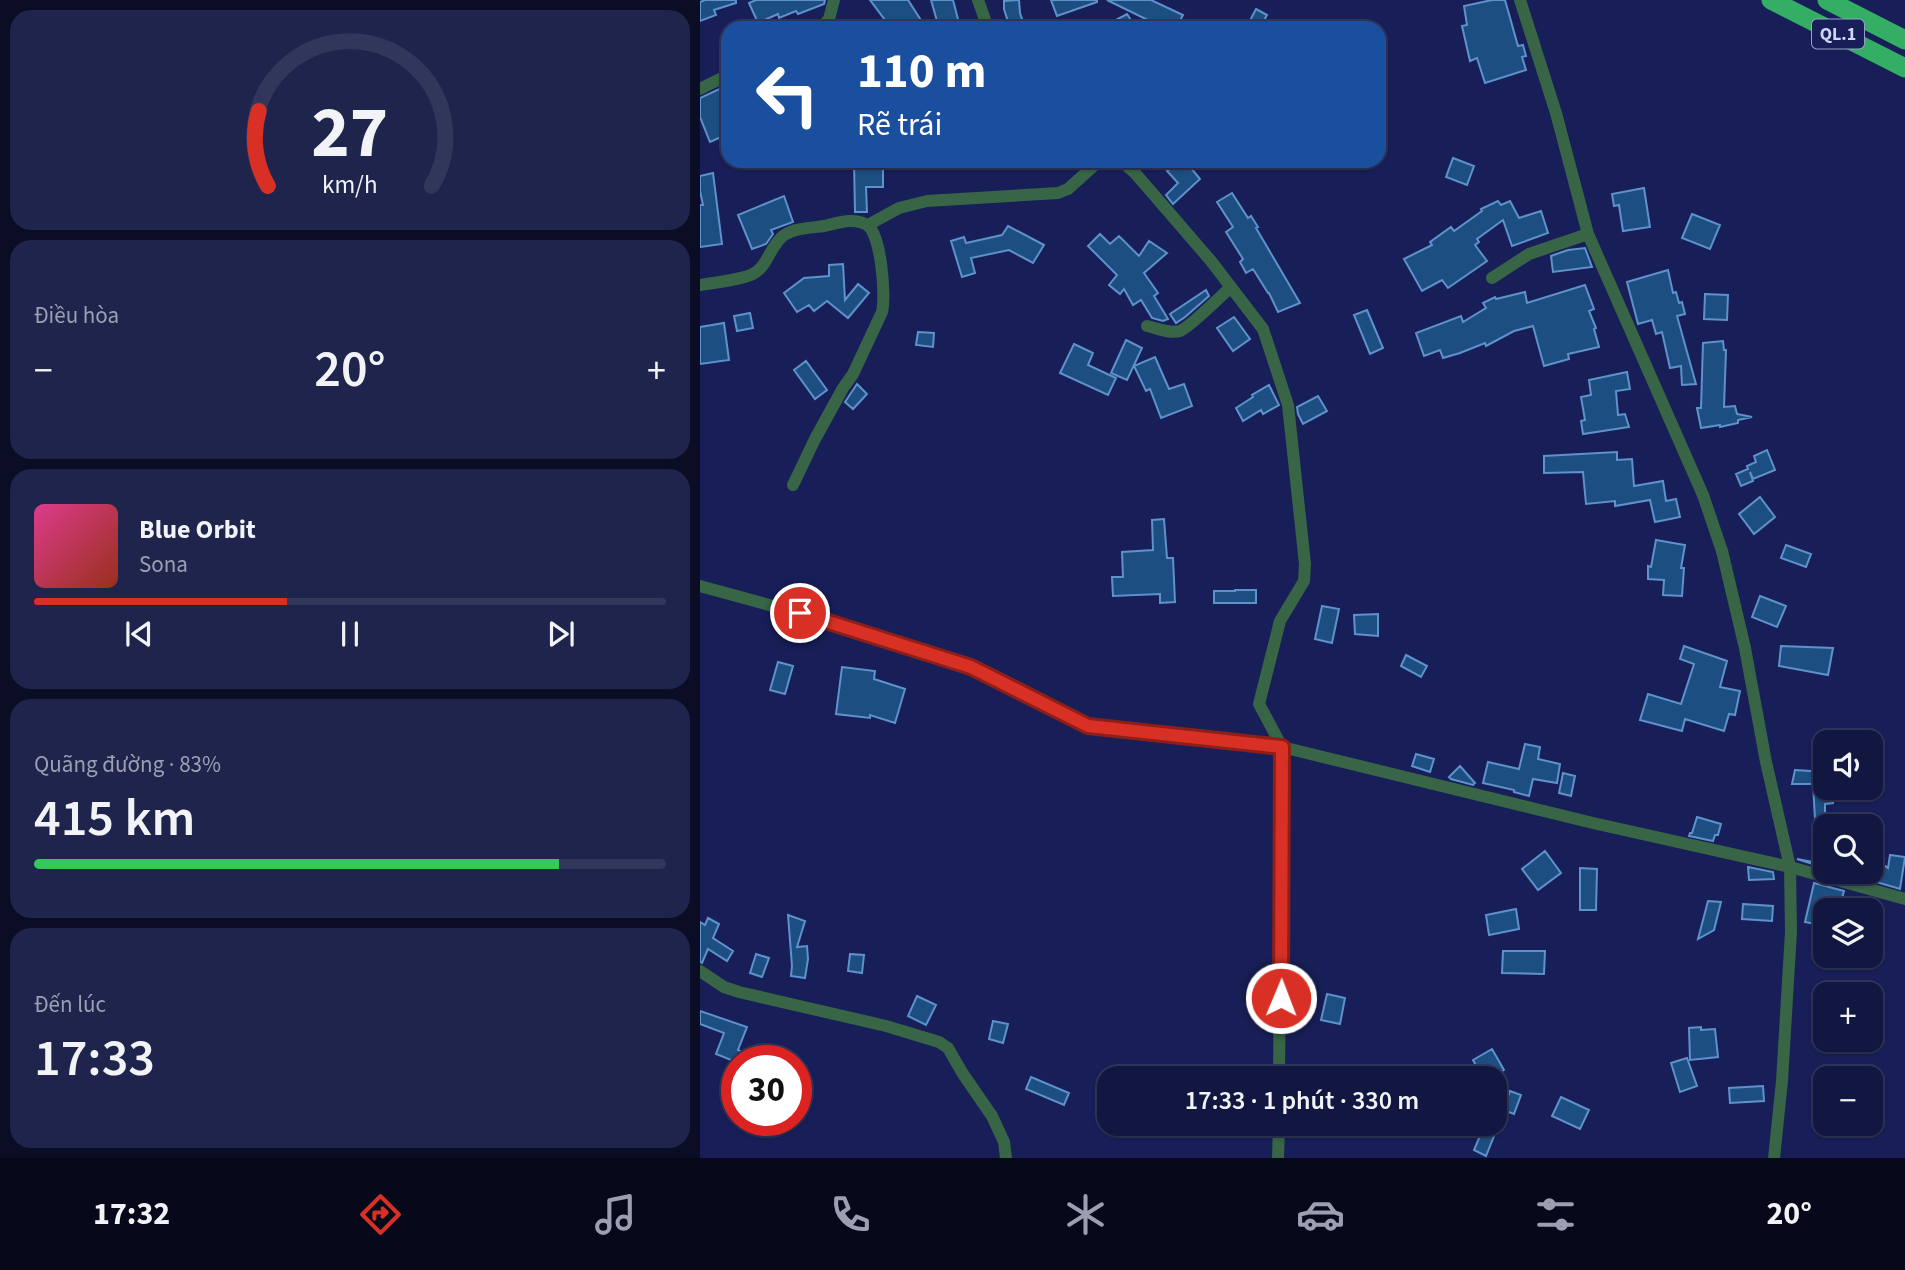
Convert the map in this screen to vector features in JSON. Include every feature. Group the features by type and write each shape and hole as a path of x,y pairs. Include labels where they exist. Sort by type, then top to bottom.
{"highway":[{"name":"QL.1","path":"1771,0 1905,68"},
{"name":"QL.1","path":"1827,0 1905,40"}],"street":[{"path":"828,21 834,0"},
{"path":"978,0 986,21"},
{"path":"1520,0 1556,113 1588,234 1703,495 1723,551 1745,648 1766,762 1790,867 1791,932 1782,1081 1774,1158"},
{"path":"700,89 721,78"},
{"path":"700,285 757,272 776,242 793,231 850,220 868,225 899,208 927,201 1058,193 1068,189 1091,168"},
{"path":"1129,168 1212,261 1263,329 1288,405 1305,564 1304,581 1280,621 1259,704 1282,747 1279,1066"},
{"path":"793,485 883,312 884,288 877,241 868,225"},
{"path":"1492,278 1529,254 1588,234"},
{"path":"1147,326 1180,331 1231,287"},
{"path":"700,586 824,620 971,667 1088,726 1282,747 1593,823 1790,867 1905,899"},
{"path":"700,971 724,987 739,992 886,1026 939,1042 948,1048 992,1116 1004,1142 1006,1158"},
{"path":"1278,1158 1279,1136"}],"building":[{"path":"736,0 736,3 714,10 716,15 700,21 700,2"},
{"path":"756,0 825,0 824,4 798,14 796,11 779,18 778,14 762,21 757,21 749,3"},
{"path":"870,0 908,0 922,21 886,21"},
{"path":"931,0 953,0 958,21 937,21"},
{"path":"1019,0 1023,21 1008,21 1004,1"},
{"path":"1051,0 1097,0 1097,2 1057,16"},
{"path":"1107,0 1151,0 1183,15 1180,21 1150,21"},
{"path":"1505,0 1518,46 1523,45 1526,56 1522,57 1526,70 1485,83 1477,58 1470,61 1462,26 1467,25 1464,6"},
{"path":"1256,9 1267,15 1264,21 1250,21"},
{"path":"1127,14 1132,21 1114,21"},
{"path":"721,88 721,137 710,142 700,117 700,98"},
{"path":"1453,158 1474,166 1467,185 1446,177"},
{"path":"854,168 883,168 883,187 866,187 867,212 855,212"},
{"path":"1191,168 1200,179 1173,204 1166,195 1178,183 1167,171"},
{"path":"713,173 722,244 700,247 700,205 703,205 700,176"},
{"path":"1644,188 1650,227 1623,231 1619,205 1614,206 1612,194"},
{"path":"1232,193 1248,218 1251,216 1258,227 1256,228 1300,303 1278,312 1253,269 1246,273 1240,262 1243,259 1226,232 1233,227 1217,202"},
{"path":"784,196 793,222 771,230 773,234 766,244 752,249 738,215"},
{"path":"1498,201 1501,205 1510,201 1519,218 1541,211 1548,233 1512,246 1503,220 1477,239 1479,242 1475,245 1487,261 1448,288 1442,280 1422,291 1404,259 1432,245 1430,242 1451,227 1454,231 1482,211 1481,209"},
{"path":"1692,214 1720,225 1710,249 1682,238"},
{"path":"1008,226 1044,245 1033,263 1009,250 971,258 975,273 962,277 951,241 964,237 966,243 1002,235"},
{"path":"1100,234 1110,244 1119,236 1139,256 1149,241 1167,253 1144,273 1158,293 1154,296 1168,319 1163,321 1152,318 1141,300 1133,305 1124,289 1120,294 1109,285 1117,275 1088,246"},
{"path":"1585,248 1592,267 1553,272 1551,256"},
{"path":"843,264 845,300 858,284 869,293 848,318 827,301 814,311 809,305 797,312 784,293 804,278 829,276 829,265"},
{"path":"1668,270 1673,293 1676,292 1679,303 1682,302 1685,314 1677,316 1696,384 1682,385 1681,366 1670,368 1662,332 1656,334 1652,320 1638,324 1627,282"},
{"path":"1585,285 1594,309 1589,311 1596,328 1594,329 1599,347 1568,354 1569,359 1544,366 1533,326 1514,331 1486,346 1485,343 1443,358 1440,350 1424,356 1416,333 1461,316 1463,322 1486,308 1483,303 1495,297 1496,299 1525,292 1527,303"},
{"path":"1206,290 1209,296 1176,323 1170,314"},
{"path":"1705,294 1728,295 1727,320 1704,319"},
{"path":"1367,310 1383,348 1370,354 1354,315"},
{"path":"750,313 753,328 737,331 734,316"},
{"path":"1234,317 1250,339 1233,351 1217,328"},
{"path":"724,323 729,360 700,364 700,327"},
{"path":"918,332 934,333 933,347 916,345"},
{"path":"1126,340 1142,348 1127,380 1111,373"},
{"path":"1723,341 1726,350 1724,407 1735,406 1737,414 1752,417 1720,427 1701,428 1697,408 1701,408 1703,343"},
{"path":"1074,344 1093,353 1088,365 1116,378 1108,395 1060,373"},
{"path":"1155,357 1169,389 1184,384 1192,406 1161,418 1150,389 1146,391 1134,366"},
{"path":"806,361 827,390 815,399 794,370"},
{"path":"1627,372 1630,389 1616,391 1618,415 1625,414 1629,427 1583,434 1581,421 1585,420 1581,397 1591,395 1589,380"},
{"path":"857,384 867,394 853,409 845,402"},
{"path":"1269,385 1279,405 1263,414 1261,410 1243,421 1236,408"},
{"path":"1318,396 1327,411 1303,424 1297,407"},
{"path":"1767,450 1775,470 1753,479 1750,472 1753,481 1741,486 1736,474 1748,469 1747,466 1756,462 1754,456"},
{"path":"1617,452 1617,460 1632,459 1634,486 1663,481 1666,501 1676,499 1680,517 1655,522 1650,500 1615,506 1615,501 1586,504 1583,472 1544,473 1544,456"},
{"path":"1760,497 1775,517 1754,534 1739,514"},
{"path":"1164,519 1167,558 1173,558 1175,602 1160,603 1160,594 1113,596 1112,577 1123,577 1122,552 1153,550 1152,520"},
{"path":"1656,540 1685,545 1681,568 1684,568 1682,596 1663,595 1664,580 1648,579 1648,566 1651,567"},
{"path":"1786,545 1811,554 1806,567 1781,558"},
{"path":"1256,590 1256,603 1214,603 1214,591"},
{"path":"1760,596 1786,606 1777,627 1752,617"},
{"path":"1322,606 1339,609 1332,643 1315,639"},
{"path":"1378,614 1378,636 1355,634 1354,615"},
{"path":"1684,646 1727,661 1720,687 1740,691 1735,715 1729,714 1724,731 1685,719 1682,731 1640,720 1648,694 1681,704 1694,664 1680,659"},
{"path":"1781,646 1833,648 1828,675 1779,666"},
{"path":"1406,655 1427,666 1421,677 1401,666"},
{"path":"778,662 793,666 785,694 770,690"},
{"path":"842,667 875,671 874,679 905,689 895,723 870,715 870,718 836,714"},
{"path":"1525,744 1540,747 1538,759 1560,764 1557,783 1533,779 1529,796 1483,783 1488,762 1519,769"},
{"path":"1416,754 1434,759 1430,772 1412,766"},
{"path":"1460,766 1475,783 1473,785 1449,777"},
{"path":"1795,770 1813,771 1813,784 1792,784"},
{"path":"1563,773 1575,776 1571,796 1559,793"},
{"path":"1814,800 1833,800 1833,803 1825,804 1825,814 1815,814"},
{"path":"1697,817 1721,824 1713,841 1689,836"},
{"path":"1545,851 1561,873 1538,890 1522,869"},
{"path":"1890,855 1905,857 1900,889 1883,884 1883,864 1888,868"},
{"path":"1748,867 1773,872 1774,879 1749,880"},
{"path":"1580,868 1597,869 1596,910 1580,910"},
{"path":"1814,884 1844,891 1842,898 1813,898 1813,924 1805,922"},
{"path":"1708,901 1721,902 1714,930 1698,939"},
{"path":"1743,904 1773,906 1772,921 1742,919"},
{"path":"1516,909 1519,929 1489,935 1486,915"},
{"path":"788,915 805,921 797,947 807,946 805,978 791,976"},
{"path":"708,918 719,924 713,938 733,951 727,961 708,949 702,963 700,962 700,922 705,925"},
{"path":"1503,951 1545,951 1544,974 1502,973"},
{"path":"756,954 769,958 762,977 750,973"},
{"path":"850,954 864,955 862,973 848,971"},
{"path":"1327,994 1345,998 1340,1024 1321,1020"},
{"path":"917,996 936,1005 926,1025 908,1016"},
{"path":"700,1011 747,1027 740,1045 721,1045 721,1056 716,1054 724,1033 700,1024"},
{"path":"993,1021 1008,1024 1003,1043 989,1039"},
{"path":"1701,1027 1701,1030 1715,1029 1718,1057 1690,1060 1689,1028"},
{"path":"1492,1049 1502,1066 1476,1066 1473,1060"},
{"path":"1687,1058 1697,1086 1680,1092 1671,1063"},
{"path":"1031,1077 1069,1093 1064,1105 1026,1089"},
{"path":"1763,1086 1764,1101 1730,1103 1729,1088"},
{"path":"1510,1091 1521,1095 1514,1114 1507,1111"},
{"path":"1561,1097 1589,1110 1580,1129 1552,1116"},
{"path":"1480,1136 1494,1136 1486,1156 1474,1150"}],"route":[{"path":"800,613 971,667 1088,726 1282,747 1281,998"}]}
